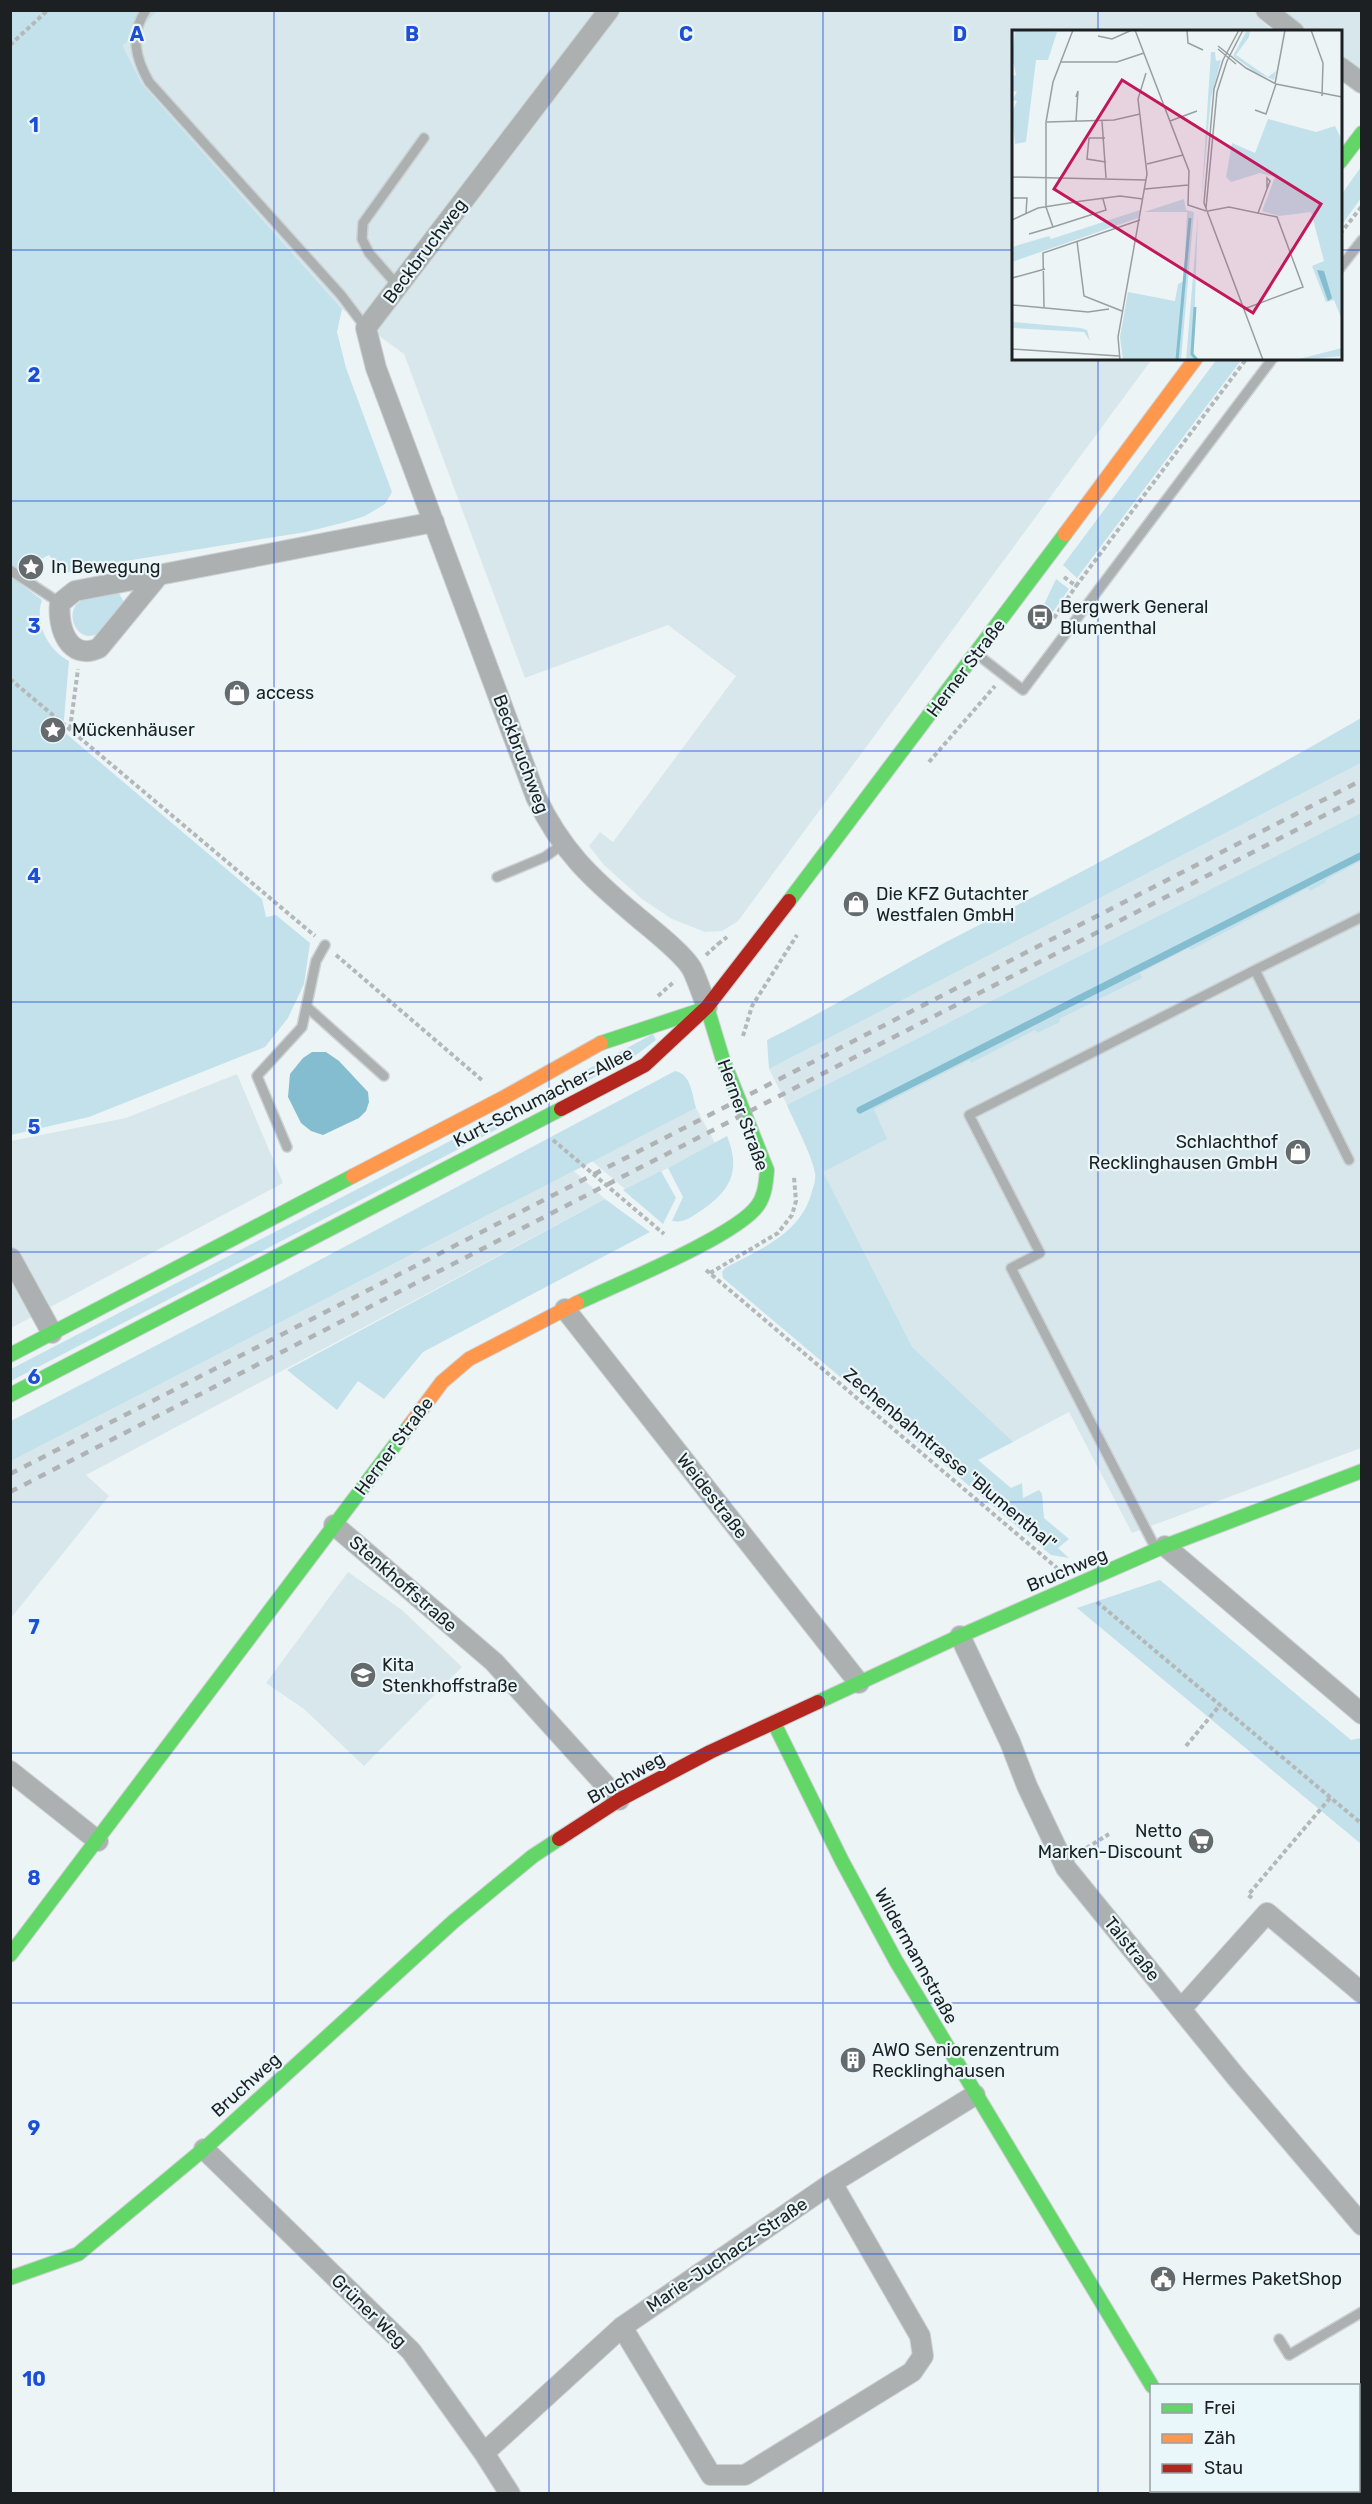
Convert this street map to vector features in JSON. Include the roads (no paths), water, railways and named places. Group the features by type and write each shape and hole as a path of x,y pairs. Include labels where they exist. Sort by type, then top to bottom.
{"main road":[{"path":"1342,161 1362,133"},
{"name":"Herner Straße","path":"10,1955 442,1382 469,1359 565,1309 686,1252 741,1222 758,1205 766,1185 767,1170 723,1060 707,1007 976,654 1194,360"},
{"name":"Kurt-Schumacher-Allee","path":"10,1355 503,1098 605,1041 707,1007"},
{"name":"Kurt-Schumacher-Allee","path":"10,1395 645,1065 707,1007"},
{"name":"Bruchweg","path":"10,2278 78,2254 204,2149 454,1921 533,1856 619,1800 710,1752 960,1636 1161,1548 1362,1471"},
{"name":"Wildermannstraße","path":"774,1722 842,1862 896,1961 1151,2384"}],"street":[{"name":"Beckbruchweg","path":"609,10 366,328 376,368 536,797 547,821 589,876 658,935 691,967 707,1007"},
{"path":"1266,10 1291,30"},
{"path":"1342,68 1362,84"},
{"path":"159,575 99,648 90,652 80,650 72,646 61,630 58,615 60,603 75,591 434,522"},
{"path":"11,1258 52,1333"},
{"name":"Weidestraße","path":"565,1309 859,1683"},
{"name":"Stenkhoffstraße","path":"334,1525 494,1662 619,1800"},
{"path":"1161,1548 1362,1714"},
{"name":"Talstraße","path":"960,1636 1063,1861 1312,2169 1362,2225"},
{"path":"10,1771 98,1841"},
{"path":"1181,2009 1267,1913 1362,1993"},
{"name":"Marie-Juchacz-Straße","path":"484,2453 622,2327 832,2183 975,2095"},
{"name":"Grüner Weg","path":"204,2149 411,2351 510,2493"},
{"path":"622,2327 711,2475 745,2475 912,2372 923,2356 920,2336 832,2183"}],"lane":[{"path":"146,10 134,43 139,63 149,82 341,295 366,328"},
{"path":"398,286 369,253 362,239 363,223 424,138"},
{"path":"1342,267 1362,240"},
{"path":"976,654 1023,690 1271,360"},
{"path":"10,570 60,603"},
{"path":"497,877 545,857 563,844"},
{"path":"1161,1548 1011,1268 1040,1253 969,1115 1362,917"},
{"path":"287,1147 257,1076 302,1027 316,961 325,945"},
{"path":"1255,970 1349,1160"},
{"path":"307,1007 384,1076"},
{"path":"1279,2340 1288,2355 1362,2312"}],"water":[{"path":"312,1052 326,1052 339,1061 368,1092 369,1102 366,1111 359,1118 323,1135 311,1131 301,1123 288,1097 290,1074 303,1058"}],"waterway":[{"path":"860,1110 1362,855"}],"railway":[{"path":"10,1474 1362,780"},
{"path":"10,1492 1362,796"}],"place":[{"name":"In Bewegung","path":"31,567"},
{"name":"Bergwerk General Blumenthal","path":"1040,617"},
{"name":"access","path":"237,693"},
{"name":"Mückenhäuser","path":"53,730"},
{"name":"Die KFZ Gutachter Westfalen GmbH","path":"856,904"},
{"name":"Schlachthof Recklinghausen GmbH","path":"1298,1152"},
{"name":"Kita Stenkhoffstraße","path":"363,1675"},
{"name":"Netto Marken-Discount","path":"1201,1841"},
{"name":"AWO Seniorenzentrum Recklinghausen","path":"853,2060"},
{"name":"Hermes PaketShop","path":"1163,2279"}]}
